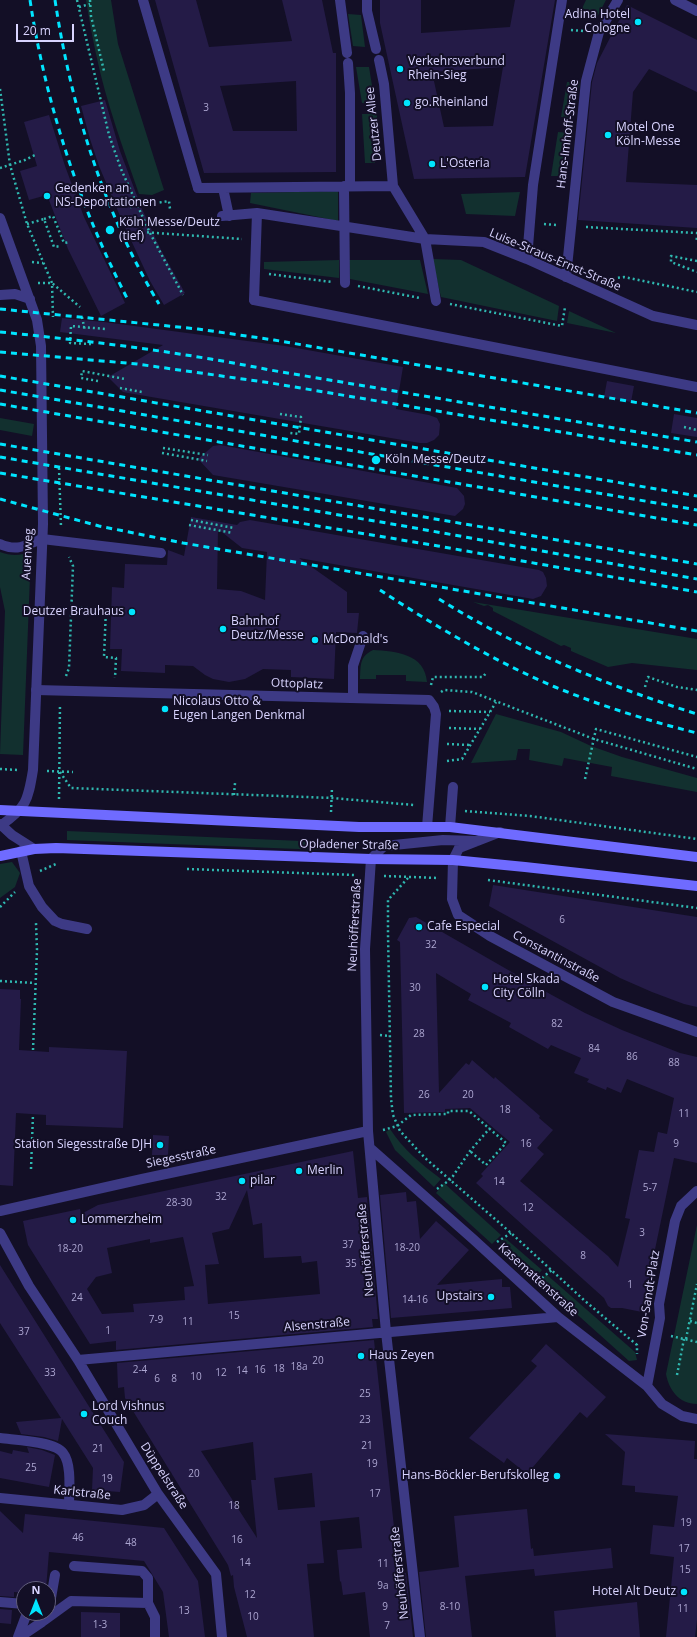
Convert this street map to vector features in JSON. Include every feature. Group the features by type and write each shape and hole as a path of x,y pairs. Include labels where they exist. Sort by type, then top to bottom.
{"main road":[{"name":"Opladener Straße","path":"0,810 359,826 450,827 697,857"},
{"name":"Opladener Straße","path":"0,856 34,849 56,848 371,859 453,860 697,886"}],"street":[{"path":"144,0 198,188 393,186 425,239 436,301"},
{"path":"340,0 347,52"},
{"path":"367,0 367,11 376,49"},
{"name":"Hans-Imhoff-Straße","path":"527,259 533,185 562,0"},
{"name":"Hans-Imhoff-Straße","path":"566,277 586,81 599,32 618,0"},
{"path":"675,0 697,11"},
{"name":"Deutzer Allee","path":"378,60 384,84 393,186"},
{"name":"Deutzer Allee","path":"345,283 344,226 350,93 348,63"},
{"path":"223,188 225,216 257,213 254,300 697,387"},
{"name":"Luise-Straus-Ernst-Straße","path":"257,213 425,239 484,242 527,259 653,316 697,325"},
{"name":"Auenweg","path":"0,219 37,320 41,346 42,539 33,770 30,793 21,810"},
{"path":"0,295 15,294 30,299"},
{"path":"0,544 10,548 20,547 42,539 161,554"},
{"path":"353,698 353,666 363,636"},
{"name":"Ottoplatz","path":"36,690 429,700"},
{"path":"427,827 435,728 435,710 429,700"},
{"path":"450,827 453,786"},
{"path":"21,810 0,825 12,835 34,849"},
{"path":"453,860 459,848 500,832"},
{"path":"371,859 384,846 444,840 477,841"},
{"path":"21,851 29,886 42,907 55,921 62,924 87,929"},
{"name":"Neuhöfferstraße","path":"371,859 365,949 368,1131 386,1332 420,1637"},
{"name":"Constantinstraße","path":"453,860 452,899 458,914 490,936 613,1002 697,1032"},
{"name":"Siegesstraße","path":"0,1212 142,1179 368,1131"},
{"name":"Kasemattenstraße","path":"370,1148 558,1316 647,1386 662,1404 682,1416 697,1419"},
{"name":"Von-Sandt-Platz","path":"647,1386 660,1318 659,1304 675,1221 681,1206 697,1191"},
{"name":"Düppelstraße","path":"0,1233 29,1286 78,1360 158,1494 216,1574 222,1637"},
{"name":"Alsenstraße","path":"78,1360 558,1316"},
{"path":"0,1438 46,1444 63,1452 67,1459 69,1476 69,1505"},
{"name":"Karlstraße","path":"0,1498 122,1510 144,1505 158,1494"},
{"path":"74,1566 142,1571 148,1578 148,1603 156,1617 156,1637"},
{"path":"54,1581 55,1575"},
{"path":"56,1610 71,1600 148,1603"},
{"path":"0,1602 16,1603"},
{"path":"19,1637 24,1621"},
{"path":"19,1637 40,1621"}],"path":[{"path":"77,0 109,135 121,169 150,233 183,295"},
{"path":"90,0 91,16 104,71"},
{"path":"79,7 90,4"},
{"path":"557,28 599,32"},
{"path":"0,89 10,165 27,224 52,283 52,301"},
{"path":"0,125 5,125"},
{"path":"0,168 25,160 36,154"},
{"path":"130,207 169,201 170,208"},
{"path":"27,224 53,216 64,243 70,242"},
{"path":"44,219 54,247 61,246"},
{"path":"625,230 697,233"},
{"path":"142,232 256,240"},
{"path":"697,238 697,242"},
{"path":"697,261 671,256 671,262 697,272"},
{"path":"255,272 345,283 562,326 565,306"},
{"path":"580,283 624,277 697,292"},
{"path":"52,283 80,306"},
{"path":"82,318 85,331"},
{"path":"91,344 70,343 71,326 105,329"},
{"path":"98,381 81,378 82,371 125,379"},
{"path":"120,388 142,392"},
{"path":"280,414 301,417 299,434 290,433"},
{"path":"684,427 697,430"},
{"path":"163,448 208,456"},
{"path":"162,453 207,461"},
{"path":"190,520 234,528"},
{"path":"190,525 233,534"},
{"path":"62,541 73,566 69,668 61,691 59,772 70,788 332,798 429,806"},
{"path":"71,607 106,609 104,657 116,658 116,672"},
{"path":"429,700 433,677 483,677 486,673"},
{"path":"645,687 648,677 677,687 697,690"},
{"path":"429,700 444,690 472,692 626,749 697,769"},
{"path":"432,764 462,759 496,702"},
{"path":"435,710 491,712"},
{"path":"435,728 481,729"},
{"path":"585,780 596,729 697,758"},
{"path":"434,744 471,745"},
{"path":"59,772 73,772"},
{"path":"234,783 234,795"},
{"path":"451,810 530,816 697,839"},
{"path":"56,864 64,864"},
{"path":"181,869 343,875"},
{"path":"370,875 432,878"},
{"path":"408,878 388,900 390,1089 393,1115 397,1126 425,1158 451,1179 585,1301 637,1345 637,1352"},
{"path":"486,880 697,908"},
{"path":"33,1050 37,950 36,919"},
{"path":"383,977 388,977"},
{"path":"0,981 36,983"},
{"path":"380,1035 390,1036"},
{"path":"384,1130 397,1126 411,1115 448,1114 448,1112 469,1110 506,1143 486,1165 470,1151"},
{"path":"31,1169 33,1114"},
{"path":"437,1188 451,1179 470,1151 490,1128"},
{"path":"497,1242 511,1233"},
{"path":"539,1279 552,1270"},
{"path":"677,1375 697,1284"},
{"path":"690,1321 697,1323"},
{"path":"657,1333 697,1342"}],"green space":[{"path":"86,0 111,0 118,44 164,190 152,195 139,194 121,142 100,72"},
{"path":"586,0 606,0 596,19 578,17"},
{"path":"348,14 361,15 365,47 353,46"},
{"path":"356,67 369,67 375,104 362,103"},
{"path":"567,82 580,82 573,118 561,117"},
{"path":"362,114 377,114 375,163 365,163"},
{"path":"558,132 571,133 563,176 551,176"},
{"path":"338,191 338,221 250,203 251,193"},
{"path":"520,192 515,216 466,214 461,194"},
{"path":"432,259 461,260 559,306 557,321 441,297"},
{"path":"339,260 339,278 264,269 264,262"},
{"path":"349,260 420,260 428,294 350,279"},
{"path":"569,311 616,333 567,323"},
{"path":"0,418 34,424 32,436 0,430"},
{"path":"31,551 23,755 0,754 5,611 0,587 0,552 16,555"},
{"path":"473,602 697,639 697,670 632,663 608,667 571,651 571,648 564,645 561,646 493,611 493,608 488,605 484,606"},
{"path":"373,650 400,653 415,660 421,665 427,682 406,681 406,675 376,675 376,679 360,679 363,659"},
{"path":"496,714 561,732 591,746 622,757 697,778 697,792 611,776 612,767 564,758 562,766 529,760 530,749 518,749 516,760 471,763"},
{"path":"67,831 325,842 324,850 67,840"},
{"path":"12,862 20,873 15,887 0,898 0,864"},
{"path":"390,1129 413,1156 441,1179 434,1187 395,1150 386,1132"},
{"path":"444,1183 501,1235 492,1244 436,1193"},
{"path":"697,1225 697,1404 685,1402 680,1399 672,1391 666,1374"},
{"path":"505,1238 542,1270 536,1277 499,1245"},
{"path":"546,1274 635,1352 637,1360 629,1361 541,1282"}],"building":[{"path":"155,0 196,0 209,47 292,41 282,0 322,0 333,53 336,53 336,172 204,173","holes":["296,81 297,131 233,131 220,86"]},
{"path":"380,0 421,0 421,33 510,27 515,0 555,0 525,177 414,179 380,23","holes":["503,67 493,126 444,127 432,72"]},
{"name":"Motel One Köln-Messe","path":"627,5 697,40 697,92 649,69 633,92 626,182 697,185 697,228 578,220 592,82 597,63"},
{"path":"105,100 120,151 142,209 161,250 185,293 164,305 150,281 123,223 99,166 90,139 81,106"},
{"path":"49,115 65,166 84,217 125,303 101,316 68,249 47,195 29,200 20,171 37,166 24,122"},
{"path":"62,318 104,322 285,346 403,367 396,409 429,415 437,418 440,424 439,435 434,440 427,443 420,443 123,392 108,377 163,345 60,332"},
{"path":"607,381 634,386 631,402 604,397"},
{"path":"674,414 697,418 697,437 671,433"},
{"path":"220,445 457,488 464,496 465,504 463,509 455,516 213,475 198,459 213,446"},
{"name":"Bahnhof Deutz/Messe","path":"191,517 237,525 240,522 250,520 539,570 543,572 546,578 547,586 541,596 533,599 299,558 347,592 347,613 359,613 357,633 336,632 334,679 291,677 291,670 263,669 245,679 229,682 213,679 193,666 165,665 165,673 121,671 122,649 110,649 112,587 124,588 125,564 167,565 168,550 184,556","holes":["218,529 242,548 267,552 265,600 241,591 217,589"]},
{"path":"493,885 697,917 697,1007 684,1004 652,992 620,978 489,906"},
{"path":"416,917 585,1013 622,1030 680,1053 697,1057 697,1163 674,1158 642,1312 622,1308 611,1308 608,1306 604,1298 476,1183 483,1176 481,1174 510,1142 470,1108 445,1109 445,1112 404,1113 400,942 397,940 409,918","holes":["436,973 471,994 468,1000 511,1023 509,1027 548,1049 551,1045 581,1058 574,1073 589,1079 587,1082 606,1090 607,1087 621,1093 627,1079 674,1098 667,1134 658,1132 654,1152 639,1150 625,1218 630,1219 618,1267 608,1256 520,1181 544,1154 537,1148 553,1130 539,1118 540,1116 495,1077 494,1079 472,1060 469,1065 466,1063 439,1093"]},
{"path":"0,989 20,990 19,1050 49,1052 49,1047 127,1051 123,1128 46,1125 46,1115 16,1113 13,1186 0,1185"},
{"name":"Station Siegesstraße DJH","path":"153,1135 169,1136 168,1155 152,1155"},
{"path":"353,1151 358,1198 367,1197 378,1319 372,1319 373,1327 116,1350 116,1341 90,1344 28,1245 23,1221 80,1209 81,1214 98,1205","holes":["247,1190 253,1225 262,1223 264,1258 301,1256 302,1263 317,1261 320,1294 208,1304 205,1265 219,1264 212,1233 229,1229","183,1237 194,1286 184,1287 185,1300 133,1304 134,1312 102,1314 87,1289 96,1277 112,1273 107,1248 150,1239 150,1243"]},
{"path":"406,1192 407,1202 416,1201 420,1239 436,1221 469,1250 437,1285 502,1279 502,1287 510,1287 512,1308 391,1318 380,1195"},
{"path":"0,1265 124,1462 120,1492 92,1490 93,1468 62,1419 58,1441 44,1437 21,1434 16,1422 61,1418 0,1323"},
{"path":"374,1340 399,1574 406,1573 413,1637 370,1637 365,1592 343,1595 341,1581 340,1582 337,1550 362,1548 359,1517 320,1521 324,1563 307,1564 314,1637 247,1637 234,1587 233,1575 231,1576 228,1565 125,1398 124,1387 118,1388 117,1363","holes":["253,1442 256,1480 251,1480 257,1538 201,1451","312,1473 315,1507 278,1510 274,1478"]},
{"path":"546,1344 606,1397 587,1418 580,1412 527,1474 507,1458 504,1463 469,1438 537,1366 531,1361"},
{"path":"605,1434 695,1441 694,1459 697,1459 697,1620 695,1637 666,1637 674,1557 650,1554 653,1525 674,1527 678,1496 635,1492 635,1486 622,1485 625,1452"},
{"path":"27,1447 42,1450 55,1455 49,1487 0,1478 0,1451 12,1454 13,1450 29,1453"},
{"path":"527,1509 531,1549 533,1548 534,1556 611,1548 613,1568 535,1576 534,1569 465,1576 472,1637 426,1637 419,1572 459,1567 454,1516"},
{"path":"0,1511 23,1533 25,1514 164,1528 198,1581 205,1637 169,1637 163,1592 144,1561 49,1552 47,1581 16,1581 16,1592 14,1592 14,1597 0,1596"},
{"path":"637,1602 640,1637 556,1637 554,1611"},
{"path":"0,1609 12,1610 11,1624 0,1623"},
{"path":"81,1612 120,1613 120,1637 81,1637"}],"railway":[{"path":"30,0 45,78 67,154 94,228 128,300"},
{"path":"55,0 70,79 92,157 121,232 139,269 159,304"},
{"path":"0,309 198,329 274,340 697,413"},
{"path":"0,332 169,352 697,442"},
{"path":"0,352 137,364 271,383 697,455"},
{"path":"0,376 697,496"},
{"path":"0,390 697,510"},
{"path":"0,404 697,525"},
{"path":"0,444 697,564"},
{"path":"0,457 404,526 697,579"},
{"path":"0,473 438,546 697,592"},
{"path":"0,499 99,526 183,543 697,631"},
{"path":"380,590 465,642 532,677 607,707 697,733"},
{"path":"439,599 501,634 564,665 629,691 697,714"}],"place":[{"name":"Adina Hotel Cologne","path":"638,22"},
{"name":"Verkehrsverbund Rhein-Sieg","path":"400,69"},
{"name":"go.Rheinland","path":"407,103"},
{"name":"Motel One Köln-Messe","path":"608,135"},
{"name":"L'Osteria","path":"432,164"},
{"name":"Gedenken an NS-Deportationen","path":"47,196"},
{"name":"Köln Messe/Deutz (tief)","path":"110,230"},
{"name":"Köln Messe/Deutz","path":"376,460"},
{"name":"Deutzer Brauhaus","path":"132,612"},
{"name":"Bahnhof Deutz/Messe","path":"223,629"},
{"name":"McDonald's","path":"315,640"},
{"name":"Nicolaus Otto & Eugen Langen Denkmal","path":"165,709"},
{"name":"Cafe Especial","path":"419,927"},
{"name":"Hotel Skada City Cölln","path":"485,987"},
{"name":"Station Siegesstraße DJH","path":"160,1145"},
{"name":"Merlin","path":"299,1171"},
{"name":"pilar","path":"242,1181"},
{"name":"Lommerzheim","path":"73,1220"},
{"name":"Upstairs","path":"491,1297"},
{"name":"Haus Zeyen","path":"361,1356"},
{"name":"Lord Vishnus Couch","path":"84,1414"},
{"name":"Hans-Böckler-Berufskolleg","path":"557,1476"},
{"name":"Hotel Alt Deutz","path":"684,1592"}]}
